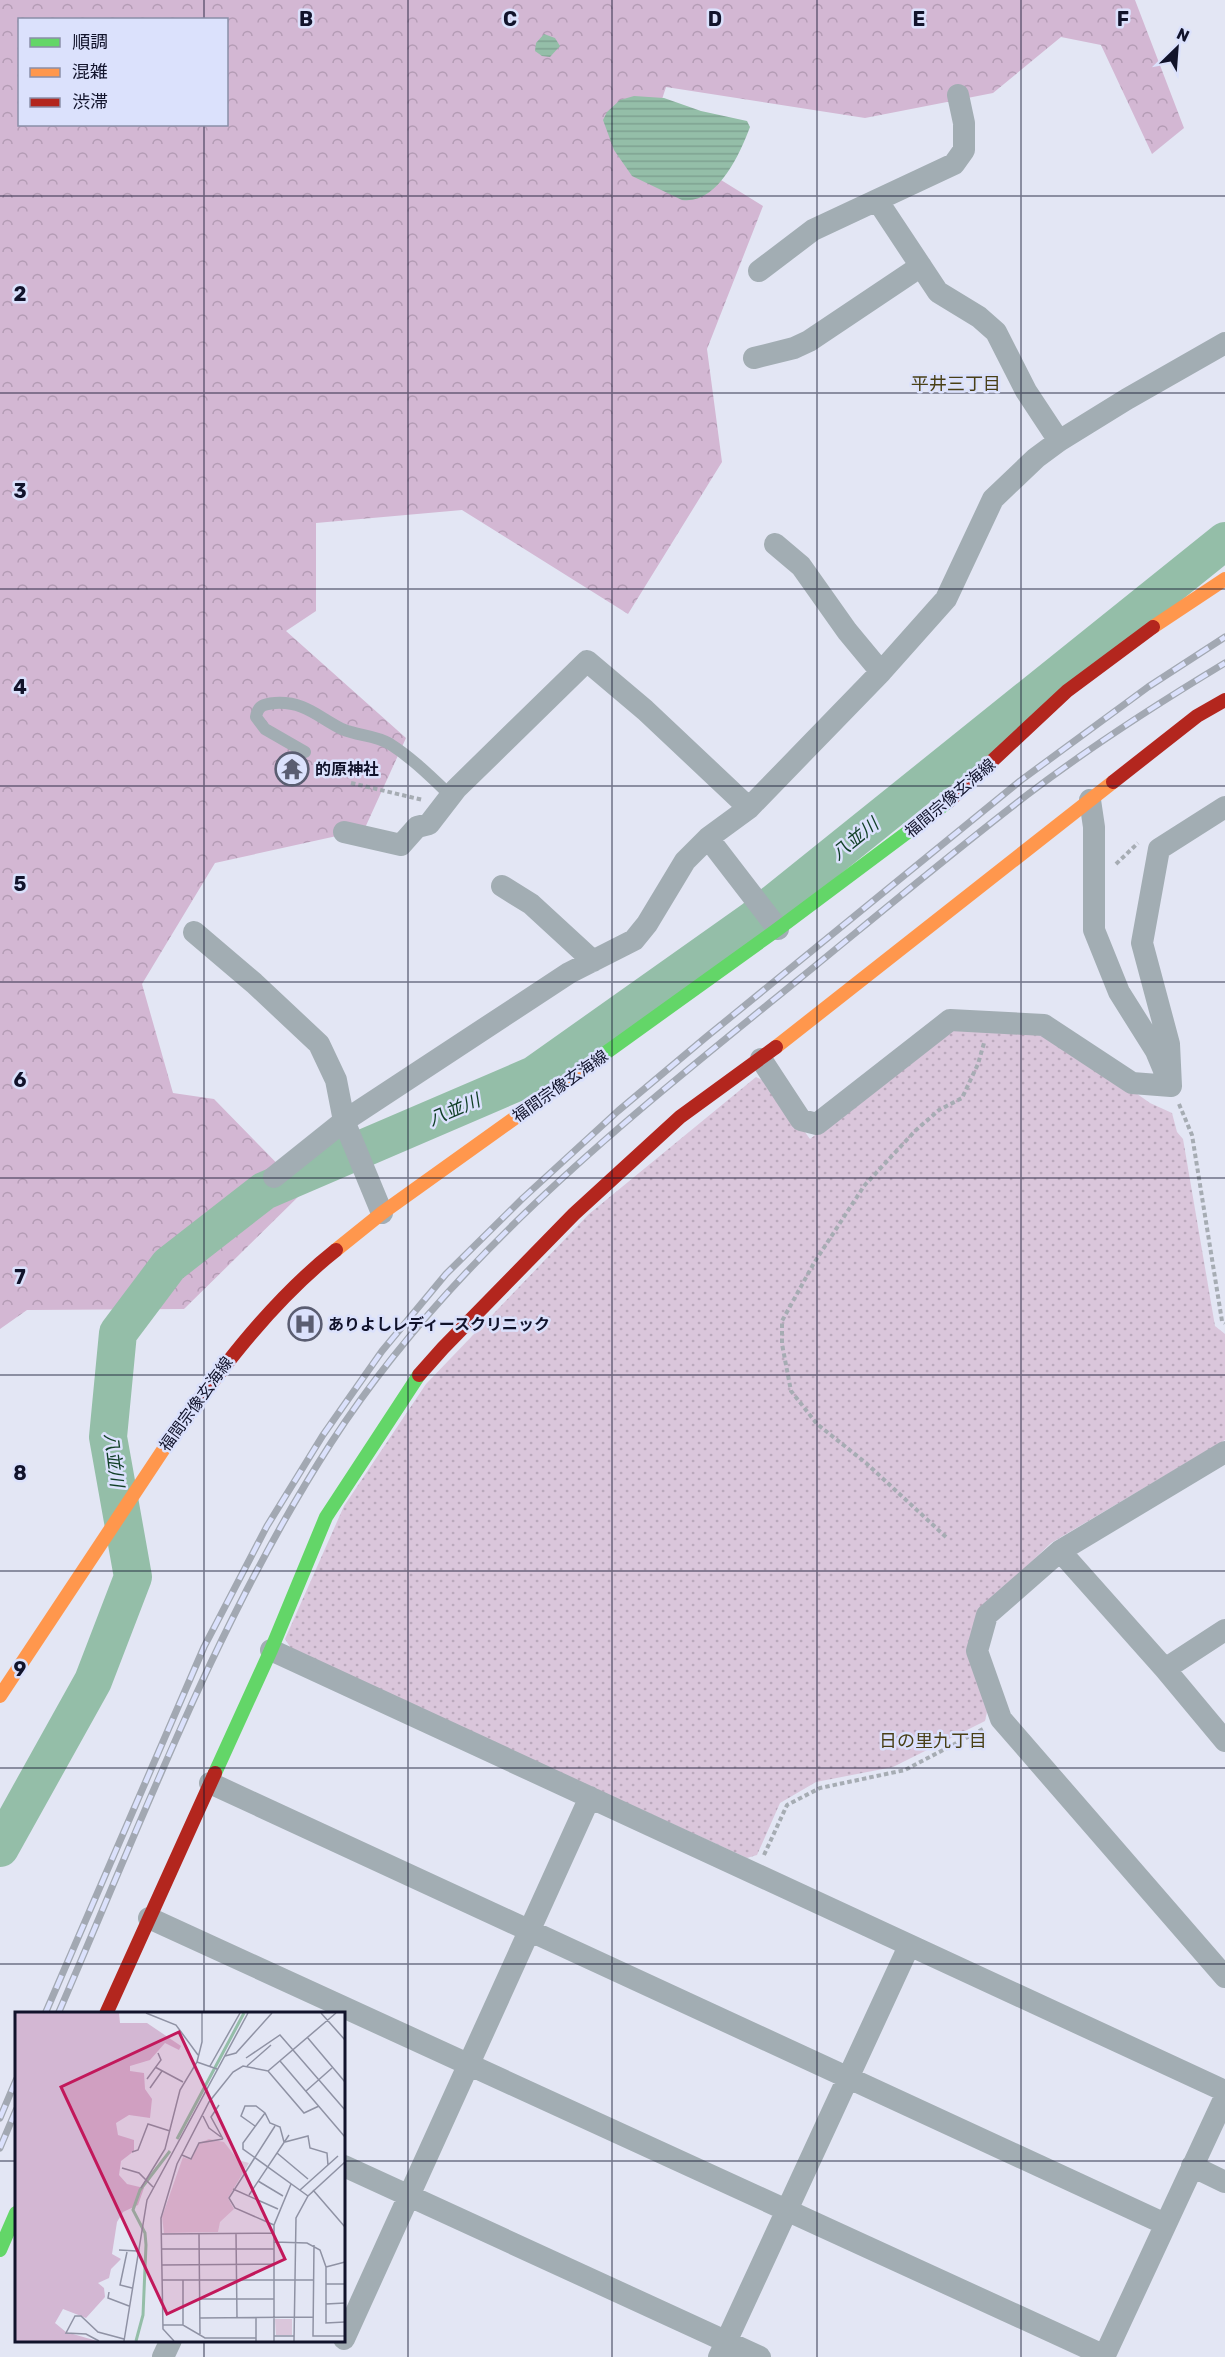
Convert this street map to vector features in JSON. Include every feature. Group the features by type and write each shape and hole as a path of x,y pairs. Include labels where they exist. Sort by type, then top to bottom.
{"street":[{"path":"759,271 813,230 954,164 964,150 964,123 958,95"},
{"path":"877,200 938,292 979,317 996,332 1026,391 1059,441"},
{"path":"754,358 794,348 809,341 921,266"},
{"path":"274,1177 344,1122 569,973 634,940 647,924 685,861 708,838 749,808 881,672 946,599 993,498 1036,458 1059,441 1225,343"},
{"path":"776,544 801,566 847,631 881,672"},
{"name":"福間宗像玄海線","path":"0,1695 166,1443 233,1353 275,1306 317,1265 382,1213 774,922 936,813 986,769 1067,691 1130,642 1225,579"},
{"path":"344,832 401,844 417,827 429,824 447,800 588,661 749,808"},
{"path":"106,2012 271,1650 326,1517 411,1385 443,1348 574,1214 680,1117 761,1059 1197,716 1225,700"},
{"path":"1090,800 1094,827 1094,930 1119,992 1156,1052 1171,1086"},
{"path":"1171,1086 1169,1044 1142,943 1159,849 1225,807"},
{"path":"708,838 774,922"},
{"path":"502,886 531,904 593,961"},
{"path":"194,932 254,983 319,1044 336,1080 344,1122 382,1213"},
{"path":"761,1059 801,1120 817,1124 950,1020 1044,1025 1132,1083 1171,1086"},
{"path":"1225,1452 1060,1551 987,1615 977,1652 1001,1719 1225,1977"},
{"path":"1060,1551 1165,1669 1225,1741"},
{"path":"1165,1669 1225,1630"},
{"path":"271,1650 1225,2091"},
{"path":"210,1783 1165,2224"},
{"path":"345,2335 590,1797"},
{"path":"149,1918 1104,2357 1225,2097"},
{"path":"722,2349 909,1946"},
{"path":"345,2166 722,2349 760,2357"},
{"path":"1192,2166 1225,2182"},
{"path":"0,2250 15,2215"},
{"path":"163,2357 170,2342"},
{"path":"336,2357 342,2342"}],"lane":[{"path":"305,752 265,729 256,717 257,709 263,704 289,702 310,710 348,731 378,738 391,745 426,772 447,800"}],"path":[{"path":"351,783 447,800"},
{"path":"1094,875 1108,871 1140,841"},
{"path":"946,1538 866,1463 817,1424 791,1391 782,1344 782,1321 814,1263 864,1186 915,1131 939,1110 962,1098 978,1064 990,1022"},
{"path":"1171,1086 1192,1136 1222,1321 1225,1323"},
{"path":"755,1874 787,1805 820,1788 905,1770 1001,1719"}],"shaded area":[{"path":"544,34 555,38 560,46 550,57 542,56 535,51 536,43"},
{"path":"634,96 664,98 701,111 747,121 750,127 740,150 725,176 716,186 695,199 682,200 632,176 614,150 603,120 607,112 620,100"},
{"path":"953,1027 1055,1036 1150,1103 1172,1113 1177,1132 1183,1139 1215,1326 1225,1334 1225,1440 1051,1543 982,1609 987,1712 985,1721 893,1767 816,1782 780,1803 757,1855 747,1858 292,1650 285,1639 344,1506 426,1384 589,1214 756,1077 769,1083 810,1139"}],"green space":[{"path":"0,0 1135,0 1184,128 1152,154 1101,45 1061,37 993,93 865,118 666,87 650,136 763,206 707,349 722,462 628,614 462,510 316,523 316,611 286,631 406,738 364,830 215,863 142,984 173,1093 214,1099 304,1191 184,1309 27,1310 0,1329"}],"waterway":[{"name":"八並川","path":"0,1848 93,1681 133,1577 108,1437 118,1333 169,1265 264,1191 534,1075 753,920 1225,541"}],"railway":[{"path":"46,2012 204,1647 267,1526 323,1435 382,1351 446,1274 522,1199 618,1111 705,1038 1020,781 1148,687 1225,637"},
{"path":"59,2012 183,1723 252,1580 290,1510 331,1443 379,1375 431,1312 487,1251 546,1194 670,1084 1027,795 1149,710 1225,663"},
{"path":"0,2118 15,2082"},
{"path":"0,2148 15,2112"}],"traffic: fast":[{"path":"586,1067 778,929 948,802"},
{"path":"215,1773 271,1650 326,1517 419,1375"},
{"path":"0,2250 15,2215"}],"traffic: slow":[{"path":"1153,627 1225,579"},
{"path":"776,1047 1113,782"},
{"path":"336,1250 382,1213 586,1067"},
{"path":"0,1696 177,1429"}],"traffic: jam":[{"path":"948,802 1067,691 1153,627"},
{"path":"1113,782 1197,716 1225,700"},
{"path":"419,1375 574,1214 680,1117 776,1047"},
{"path":"177,1429 232,1357 271,1311 313,1269 336,1250"},
{"path":"107,2012 215,1773"}],"place":[{"name":"的原神社","path":"292,769"},
{"name":"ありよしレディースクリニック","path":"305,1324"}],"district":[{"name":"平井三丁目","path":"956,384"},
{"name":"日の里九丁目","path":"933,1741"}]}
